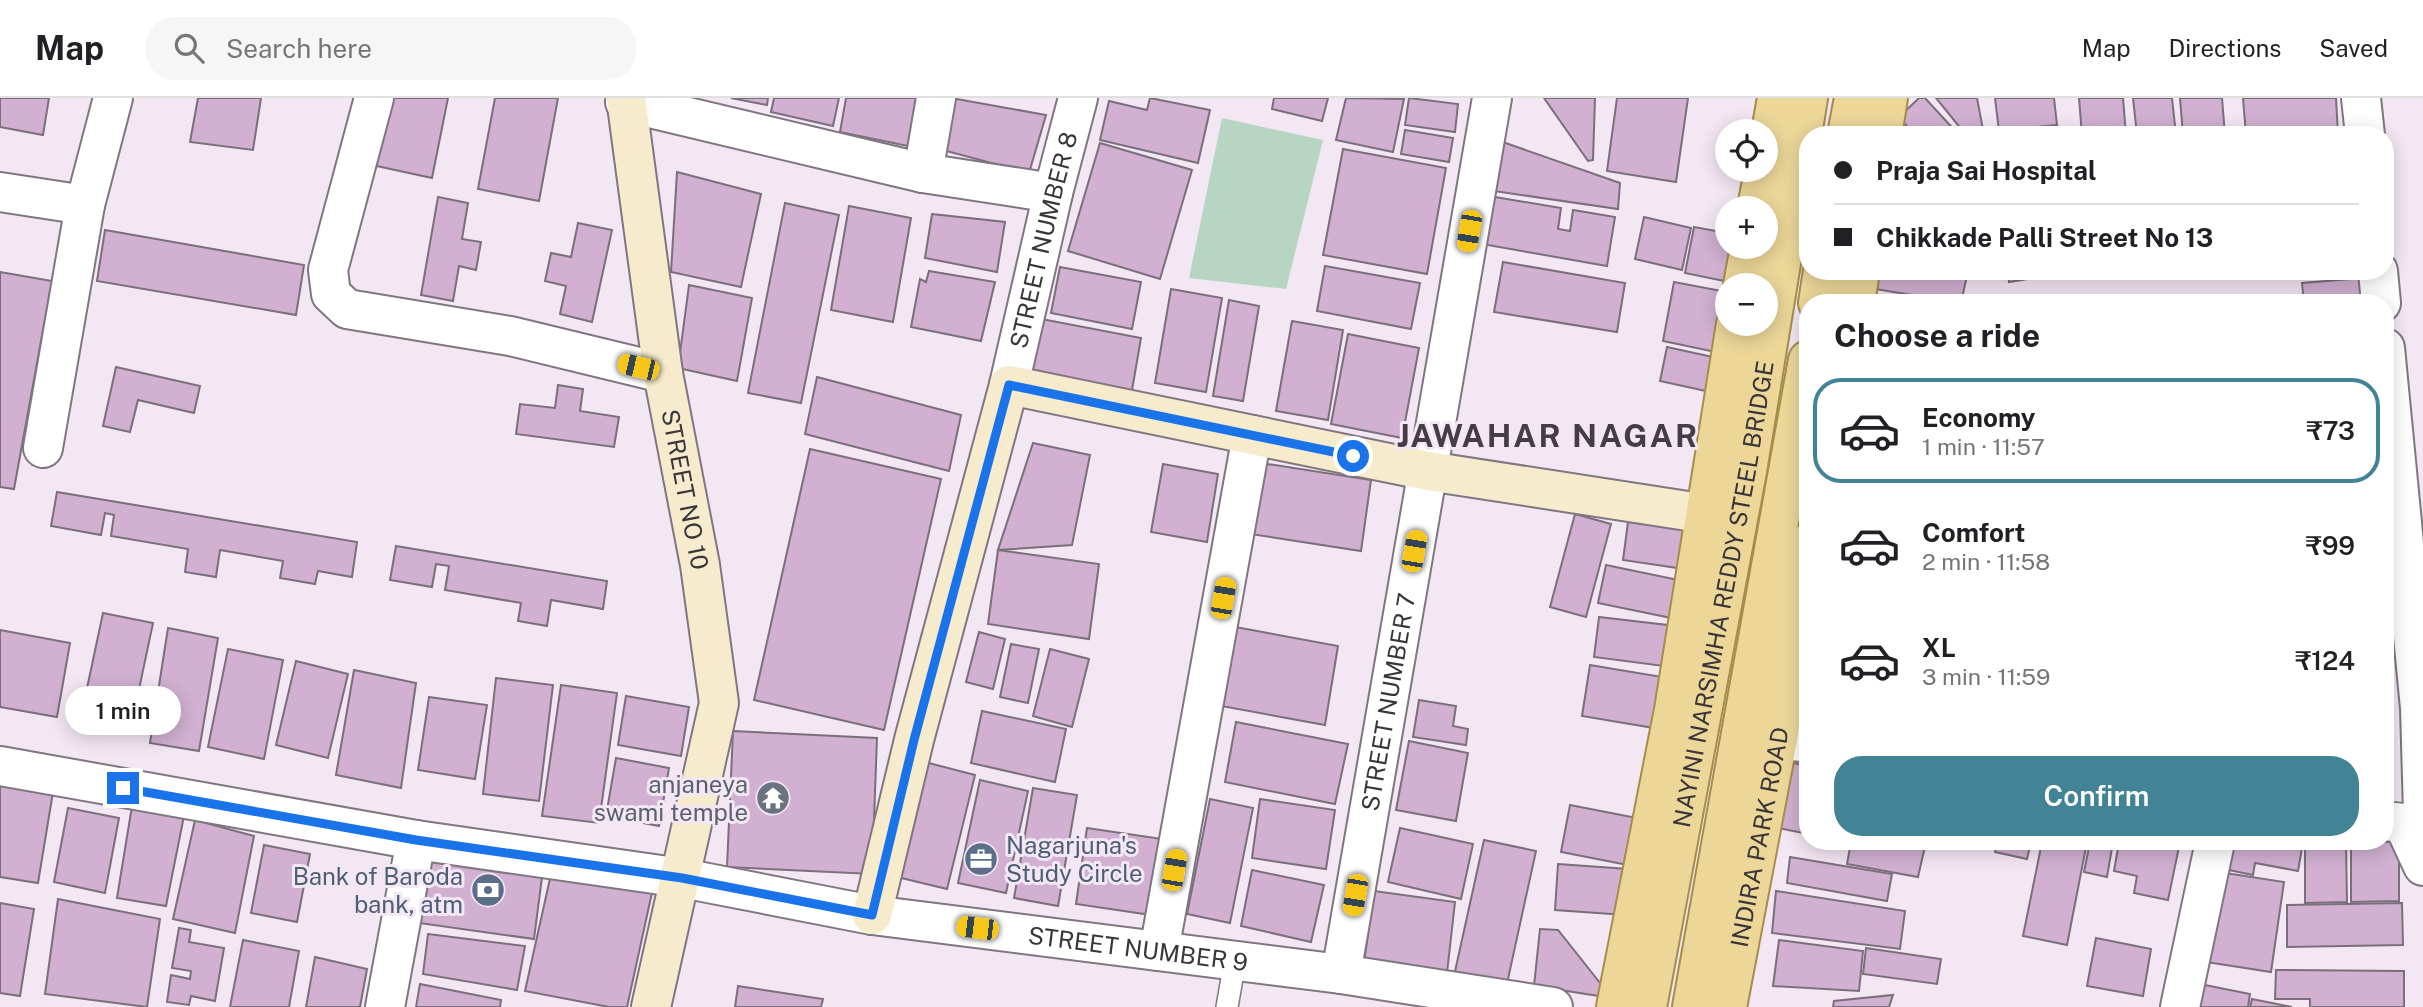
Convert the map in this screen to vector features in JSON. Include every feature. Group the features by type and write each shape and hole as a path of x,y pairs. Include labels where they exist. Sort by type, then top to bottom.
{"main road":[{"path":"1773,119 1777,98"},
{"name":"NAYINI NARSIMHA REDDY STEEL BRIDGE","path":"1803,126 1808,98"},
{"path":"1849,126 1854,98"},
{"path":"1883,126 1888,98"},
{"name":"NAYINI NARSIMHA REDDY STEEL BRIDGE","path":"1647,1007 1747,471 1799,153"},
{"path":"1616,1007 1674,710 1734,336"},
{"name":"NAYINI NARSIMHA REDDY STEEL BRIDGE","path":"1692,1007 1799,410"},
{"name":"INDIRA PARK ROAD","path":"1727,1007 1793,741 1799,662"}],"street":[{"path":"43,448 85,205 113,98"},
{"path":"374,98 328,270 331,294 347,309 510,336 663,373"},
{"path":"923,173 936,98"},
{"name":"STREET NUMBER 8","path":"1009,385 1053,192 1078,98"},
{"name":"STREET NUMBER 7","path":"1341,974 1492,98"},
{"path":"2361,98 2364,126"},
{"path":"626,100 923,173 1053,192"},
{"name":"STREET NO 10","path":"626,100 663,373 700,565 719,703 651,1007"},
{"path":"0,192 85,205"},
{"path":"872,915 914,740 1009,385 1428,471 1707,514"},
{"path":"1159,951 1252,435"},
{"path":"2394,510 2421,708 2423,814"},
{"name":"STREET NUMBER 9","path":"0,766 416,840 682,878 872,915 1341,974 1446,998 1553,1007"},
{"path":"2394,822 2403,823 2423,866"},
{"path":"385,1007 416,840"},
{"path":"2180,1007 2213,850"}],"lane":[{"path":"1227,1007 1235,961"}],"green space":[{"path":"1222,118 1323,140 1286,289 1189,278"}],"building":[{"path":"0,98 49,98 43,135 0,127"},
{"path":"198,98 261,98 253,150 190,142"},
{"path":"386,98 448,98 432,178 372,165"},
{"path":"495,98 558,98 539,201 478,189"},
{"path":"731,98 768,98 767,105"},
{"path":"774,98 839,98 833,126 771,112"},
{"path":"846,98 917,98 908,146 840,132"},
{"path":"951,98 1046,115 1029,173 939,149"},
{"path":"1150,98 1210,110 1198,163 1100,140 1109,101 1147,110"},
{"path":"1274,98 1328,98 1322,121 1272,109"},
{"path":"1346,98 1404,99 1393,152 1336,140"},
{"path":"1409,98 1458,104 1455,132 1405,125"},
{"path":"1544,98 1595,98 1593,160 1588,161"},
{"path":"1617,98 1688,98 1676,182 1607,171"},
{"path":"1919,98 1925,98 1951,126 1906,126 1899,117"},
{"path":"1936,98 1977,98 1982,126 1959,126"},
{"path":"1995,98 2054,98 2057,125 1998,126"},
{"path":"2079,98 2123,98 2125,126 2081,126"},
{"path":"2133,98 2172,98 2175,126 2136,126"},
{"path":"2180,98 2222,98 2224,126 2182,126"},
{"path":"2243,98 2336,98 2338,126 2245,126"},
{"path":"1405,130 1453,138 1449,162 1401,154"},
{"path":"1494,139 1620,183 1618,209 1487,190"},
{"path":"1100,143 1192,170 1160,279 1068,251"},
{"path":"1343,149 1446,168 1427,274 1323,255"},
{"path":"677,172 761,194 741,287 671,272"},
{"path":"1489,196 1561,208 1558,229 1570,231 1573,210 1615,217 1607,266 1482,244"},
{"path":"438,197 468,203 462,239 481,242 476,270 459,266 453,301 421,295"},
{"path":"785,203 839,215 801,403 748,393"},
{"path":"849,206 911,218 893,322 831,310"},
{"path":"932,214 1005,222 997,272 925,258"},
{"path":"1644,217 1691,228 1682,270 1635,259"},
{"path":"578,223 612,230 592,322 560,314 566,286 545,281 551,253 571,257"},
{"path":"1694,227 1715,231 1715,259 1744,259 1741,273 1715,273 1715,279 1685,273"},
{"path":"105,230 304,265 296,315 97,281"},
{"path":"1503,262 1625,283 1617,332 1494,312"},
{"path":"1325,266 1420,283 1411,329 1317,311"},
{"path":"1060,267 1141,282 1132,329 1051,313"},
{"path":"929,271 995,282 981,341 911,327 920,279 926,282"},
{"path":"0,272 52,281 14,489 0,487"},
{"path":"1876,280 1966,280 1963,294 1906,294 1875,289"},
{"path":"2364,280 2365,294 2303,294 2302,283"},
{"path":"1674,282 1715,290 1715,336 1726,336 1725,354 1663,341"},
{"path":"689,285 752,298 737,381 678,368"},
{"path":"1171,289 1222,298 1206,392 1155,383"},
{"path":"1229,300 1259,306 1243,401 1213,396"},
{"path":"1031,317 1141,338 1131,396 1021,375"},
{"path":"1292,321 1343,330 1328,420 1276,411"},
{"path":"1348,334 1419,348 1402,438 1331,424"},
{"path":"1667,347 1722,359 1715,393 1660,381"},
{"path":"116,367 200,386 194,413 138,400 130,432 103,426"},
{"path":"817,377 961,415 949,471 805,434"},
{"path":"558,385 583,389 580,411 619,417 614,447 516,434 520,404 555,408"},
{"path":"1033,443 1090,455 1072,545 998,550"},
{"path":"810,449 941,479 884,730 754,700"},
{"path":"1255,462 1371,480 1361,551 1244,533"},
{"path":"1163,464 1218,474 1207,542 1151,532"},
{"path":"57,492 357,542 352,577 318,571 315,584 280,578 283,561 220,550 216,577 185,572 188,549 111,536 114,515 105,513 101,535 51,526"},
{"path":"1575,514 1611,524 1586,617 1550,607"},
{"path":"1628,522 1695,531 1691,570 1623,560"},
{"path":"396,546 607,581 603,609 551,600 547,626 518,621 521,603 445,590 449,566 436,564 432,587 390,580"},
{"path":"998,550 1099,564 1089,639 988,624"},
{"path":"1606,565 1688,582 1681,620 1598,603"},
{"path":"103,613 153,623 130,732 80,721"},
{"path":"1599,617 1676,626 1671,667 1594,657"},
{"path":"1230,626 1338,646 1325,725 1216,705"},
{"path":"168,628 218,638 199,751 150,743"},
{"path":"0,630 70,643 57,717 0,707"},
{"path":"979,632 1005,639 993,689 966,682"},
{"path":"1011,644 1039,649 1028,703 1000,697"},
{"path":"228,649 283,660 264,759 208,747"},
{"path":"1050,649 1089,659 1072,727 1033,716"},
{"path":"296,661 348,674 328,758 276,745"},
{"path":"1590,665 1668,678 1660,729 1582,716"},
{"path":"354,670 416,683 401,788 336,775"},
{"path":"496,678 553,685 539,801 483,794"},
{"path":"561,685 617,693 599,823 542,816"},
{"path":"626,696 689,707 681,756 618,745"},
{"path":"429,697 487,705 475,779 418,770"},
{"path":"1419,700 1456,706 1453,726 1468,729 1466,745 1413,737"},
{"path":"982,711 1066,729 1055,782 971,763"},
{"path":"1236,722 1348,744 1335,804 1225,782"},
{"path":"733,731 877,738 872,874 727,867"},
{"path":"1409,741 1468,753 1456,821 1396,810"},
{"path":"616,758 669,768 659,826 606,816"},
{"path":"925,762 975,775 947,889 897,877"},
{"path":"1789,762 1799,764 1799,832 1778,828"},
{"path":"980,780 1028,791 1006,893 958,883"},
{"path":"0,782 53,792 38,883 0,877"},
{"path":"1033,788 1077,795 1058,906 1014,898"},
{"path":"1210,799 1253,808 1230,923 1187,914"},
{"path":"1260,799 1335,810 1326,869 1252,858"},
{"path":"1570,805 1642,819 1633,866 1561,852"},
{"path":"132,806 184,816 166,906 117,898"},
{"path":"68,808 119,818 105,893 54,882"},
{"path":"195,820 254,836 235,933 173,919"},
{"path":"1087,828 1169,840 1158,916 1076,904"},
{"path":"1400,828 1473,844 1461,899 1388,882"},
{"path":"1484,840 1536,851 1506,988 1454,976"},
{"path":"2394,842 2399,842 2399,901 2351,902 2351,850 2394,850"},
{"path":"264,845 310,854 297,922 251,913"},
{"path":"1850,850 1924,850 1918,877 1847,864"},
{"path":"1996,850 2029,850 2027,859"},
{"path":"2040,850 2085,850 2067,945 2023,936"},
{"path":"2088,850 2112,850 2107,877 2084,872"},
{"path":"2118,850 2178,850 2168,900 2134,893 2137,876 2114,871"},
{"path":"2217,850 2302,850 2298,871 2255,863 2253,875 2214,867"},
{"path":"2305,850 2346,850 2347,902 2305,903"},
{"path":"1790,857 1892,874 1887,901 1787,883"},
{"path":"428,858 542,877 534,939 419,923"},
{"path":"1558,864 1628,869 1625,915 1555,910"},
{"path":"1252,870 1324,885 1311,942 1241,926"},
{"path":"2219,872 2284,882 2271,972 2206,962"},
{"path":"551,874 653,888 627,1007 609,1007 525,991"},
{"path":"1374,891 1455,902 1447,973 1364,962"},
{"path":"1776,891 1905,911 1900,949 1772,933"},
{"path":"58,899 160,919 147,1007 45,994"},
{"path":"0,903 34,909 20,996 0,993"},
{"path":"2402,903 2403,945 2287,947 2287,905"},
{"path":"179,928 191,930 189,942 224,948 215,1001 191,996 189,1005 167,1002 171,975 190,979 191,971 172,968"},
{"path":"1540,929 1558,930 1612,998 1534,986"},
{"path":"428,934 525,946 517,990 423,974"},
{"path":"2096,938 2151,949 2143,996 2087,986"},
{"path":"243,940 299,951 289,1007 230,1007"},
{"path":"1779,940 1863,951 1859,991 1773,986"},
{"path":"1866,948 1941,959 1937,984 1863,974"},
{"path":"315,957 367,969 360,1007 306,1007"},
{"path":"2276,970 2404,971 2404,1007 2310,1007 2310,999 2275,999"},
{"path":"2195,983 2250,994 2248,1007 2190,1007"},
{"path":"420,984 501,1000 500,1007 416,1007"},
{"path":"738,986 823,999 821,1007 735,1007"},
{"path":"1893,995 1889,1007 1833,1007 1834,1001"},
{"path":"2252,999 2292,1007 2250,1007"}],"place":[{"name":"anjaneya swami temple","path":"773,798"},
{"name":"Nagarjuna's Study Circle","path":"981,859"},
{"name":"Bank of Baroda bank, atm","path":"488,890"}],"district":[{"name":"JAWAHAR NAGAR","path":"1548,435"}],"route":[{"path":"123,788 416,840 682,878 872,915 914,740 1009,385 1353,456"}]}
